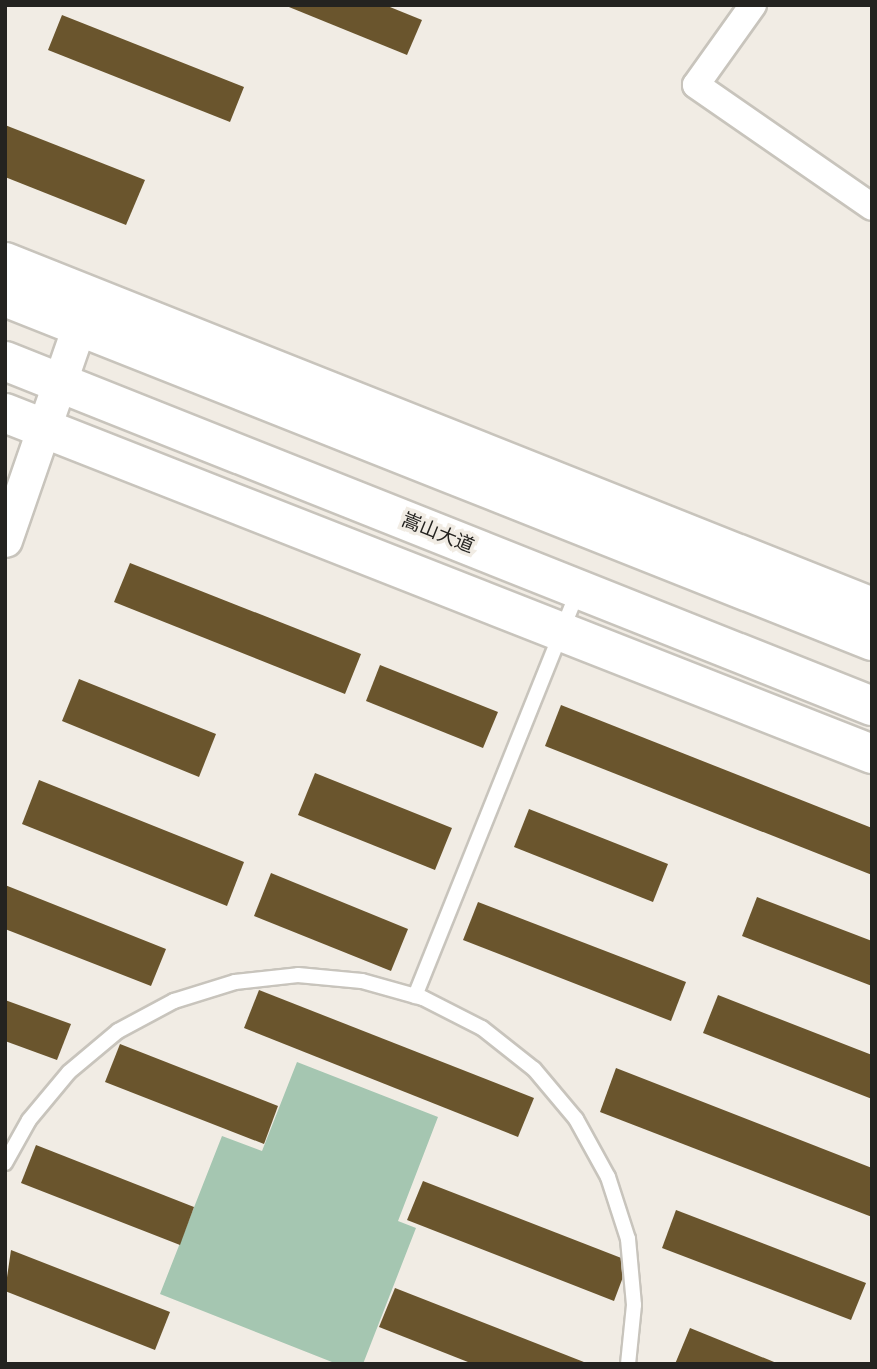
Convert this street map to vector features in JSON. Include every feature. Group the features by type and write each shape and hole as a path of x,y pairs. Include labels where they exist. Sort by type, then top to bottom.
{"main road":[{"path":"5,262 872,607"},
{"path":"5,298 872,641"},
{"name":"嵩山大道","path":"5,361 872,706"},
{"path":"5,413 872,754"}],"street":[{"path":"752,5 696,85 872,206"},
{"path":"5,540 63,384 79,326"}],"lane":[{"path":"415,996 579,589"},
{"path":"5,1163 29,1121 69,1072 118,1031 174,1001 235,982 298,975 362,981 415,996 482,1028 534,1069 576,1119 608,1177 628,1239 634,1305 628,1364"}],"green space":[{"path":"297,1062 438,1117 398,1221 416,1228 363,1364 337,1364 160,1294 222,1136 262,1151"}],"building":[{"path":"284,5 385,5 422,20 407,55"},
{"path":"62,15 244,87 230,122 48,50"},
{"path":"5,125 145,180 126,225 5,177"},
{"path":"130,563 361,654 345,694 114,602"},
{"path":"380,665 498,712 483,748 366,701"},
{"path":"79,679 216,734 199,777 62,721"},
{"path":"561,705 872,828 872,875 545,746"},
{"path":"315,773 452,828 435,870 298,815"},
{"path":"39,780 244,862 227,906 22,824"},
{"path":"529,809 668,864 653,902 514,847"},
{"path":"271,873 408,929 391,971 254,916"},
{"path":"5,885 166,949 151,986 5,929"},
{"path":"757,897 872,941 872,986 742,936"},
{"path":"478,902 686,982 671,1021 463,940"},
{"path":"259,990 534,1098 518,1137 244,1028"},
{"path":"718,995 872,1055 872,1099 703,1033"},
{"path":"5,1000 71,1024 57,1060 5,1041"},
{"path":"120,1044 278,1106 264,1144 105,1082"},
{"path":"616,1068 872,1168 872,1217 600,1112"},
{"path":"36,1145 194,1207 180,1245 21,1183"},
{"path":"423,1181 629,1261 614,1301 407,1220"},
{"path":"676,1210 866,1283 851,1320 662,1248"},
{"path":"11,1250 170,1312 155,1350 5,1291"},
{"path":"395,1288 589,1364 473,1364 379,1327"},
{"path":"690,1328 779,1364 675,1364"}]}
